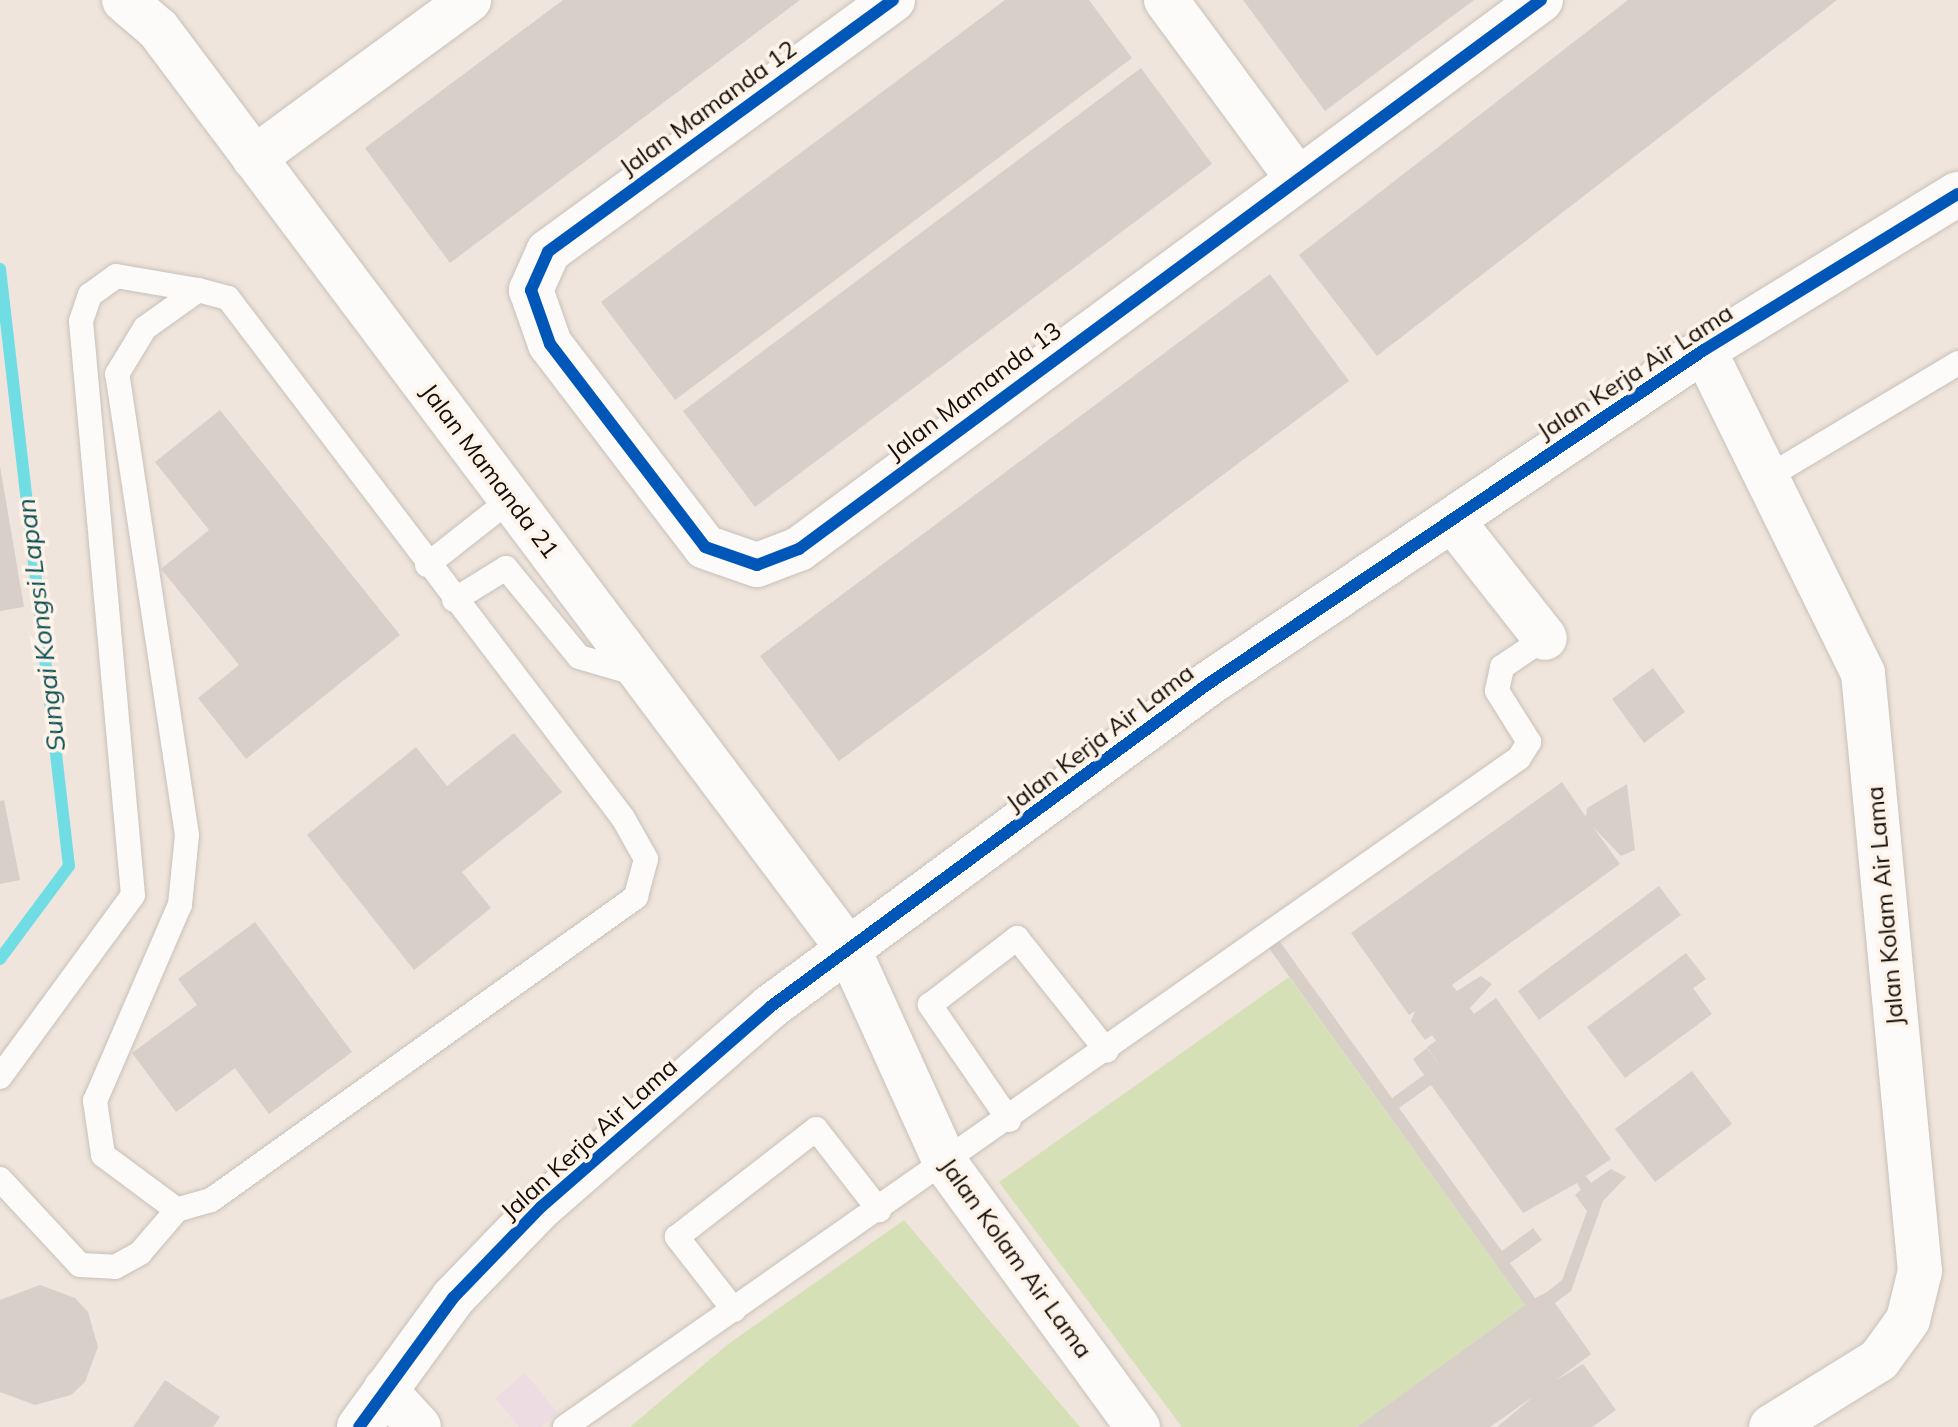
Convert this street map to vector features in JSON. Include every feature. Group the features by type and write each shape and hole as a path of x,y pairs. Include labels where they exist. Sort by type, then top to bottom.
{"street":[{"name":"Jalan Mamanda 21","path":"124,0 158,29 849,950"},
{"path":"254,158 469,0"},
{"name":"Jalan Mamanda 12","path":"548,252 893,0"},
{"path":"1166,0 1298,179"},
{"name":"Jalan Mamanda 13","path":"548,252 531,290 550,344 705,547 757,565 799,549 1541,0"},
{"name":"Jalan Kerja Air Lama","path":"359,1427 453,1298 541,1207 770,1007 1208,684 1704,350 1958,194"},
{"name":"Jalan Kolam Air Lama","path":"1704,350 1863,673 1920,1271 1908,1320 1879,1360 1771,1427"},
{"path":"1452,520 1545,638"},
{"name":"Jalan Kolam Air Lama","path":"849,950 946,1164 1138,1427"},
{"path":"385,1390 419,1427"}],"lane":[{"path":"0,1077 133,895 81,321 90,295 116,276 228,298 427,565 623,818 646,859 636,897 211,1200 177,1210 140,1253 115,1267 80,1265 0,1179"},
{"path":"177,1210 103,1155 95,1101 180,905 187,835 117,374 145,328 198,290"},
{"path":"1766,478 1958,363"},
{"path":"427,565 511,499"},
{"path":"454,600 506,568 579,657 644,676"},
{"path":"565,1427 1009,1120 1519,758 1529,742 1497,691 1502,667 1545,638"},
{"path":"1009,1120 930,1005 1017,938 1107,1051"},
{"path":"734,1310 677,1237 816,1129 879,1210"}],"shaded area":[{"path":"525,1373 558,1413 541,1427 519,1427 495,1398"}],"green space":[{"path":"1289,977 1525,1305 1357,1427 1182,1427 999,1182"},
{"path":"904,1220 1080,1427 630,1427 727,1345"}],"building":[{"path":"563,0 800,0 450,263 365,148"},
{"path":"1005,0 1089,0 1132,58 675,400 601,302"},
{"path":"1243,0 1474,0 1325,111"},
{"path":"1628,0 1837,0 1377,356 1299,255"},
{"path":"1141,68 1212,164 755,507 683,411"},
{"path":"1270,274 1349,381 839,761 760,656"},
{"path":"220,410 400,635 246,759 198,698 239,665 161,569 209,530 155,462"},
{"path":"0,466 24,607 0,611"},
{"path":"1653,668 1685,712 1644,743 1612,699"},
{"path":"514,733 562,792 462,872 491,908 414,970 307,835 416,747 447,786"},
{"path":"1562,782 1586,817 1587,808 1627,784 1635,850 1621,856 1593,827 1620,864 1452,985 1457,991 1481,976 1492,984 1470,1008 1474,1014 1496,998 1611,1159 1586,1176 1591,1183 1611,1169 1626,1177 1603,1201 1571,1291 1555,1303 1591,1354 1555,1381 1583,1364 1616,1410 1592,1427 1497,1427 1534,1396 1490,1427 1357,1427 1525,1305 1268,947 1278,939 1392,1098 1424,1075 1413,1059 1427,1048 1445,1074 1427,1047 1436,1041 1432,1035 1425,1040 1411,1021 1415,1011 1409,1015 1351,933","holes":["1431,1085 1523,1213 1577,1183 1581,1190 1575,1195 1587,1211 1562,1280 1535,1298 1510,1263 1542,1240 1533,1228 1502,1251 1399,1108"]},
{"path":"4,800 20,880 0,884 0,801"},
{"path":"1659,886 1681,915 1539,1020 1518,991"},
{"path":"255,922 352,1052 269,1114 235,1068 176,1112 132,1053 197,1005 178,979"},
{"path":"1686,953 1706,979 1693,988 1712,1014 1625,1078 1587,1027"},
{"path":"1692,1071 1732,1124 1655,1182 1615,1129"},
{"path":"40,1285 75,1298 88,1312 98,1347 85,1382 71,1395 35,1405 0,1392 0,1300"},
{"path":"165,1380 220,1417 213,1427 133,1427"}],"waterway":[{"name":"Sungai Kongsi Lapan","path":"0,269 69,866 0,959"}],"cycle path":[{"path":"893,0 548,252 531,290 550,344 705,547 757,565 799,549 1541,0"},
{"path":"359,1427 453,1298 541,1207 770,1007 1208,684 1704,350 1958,194"}]}
